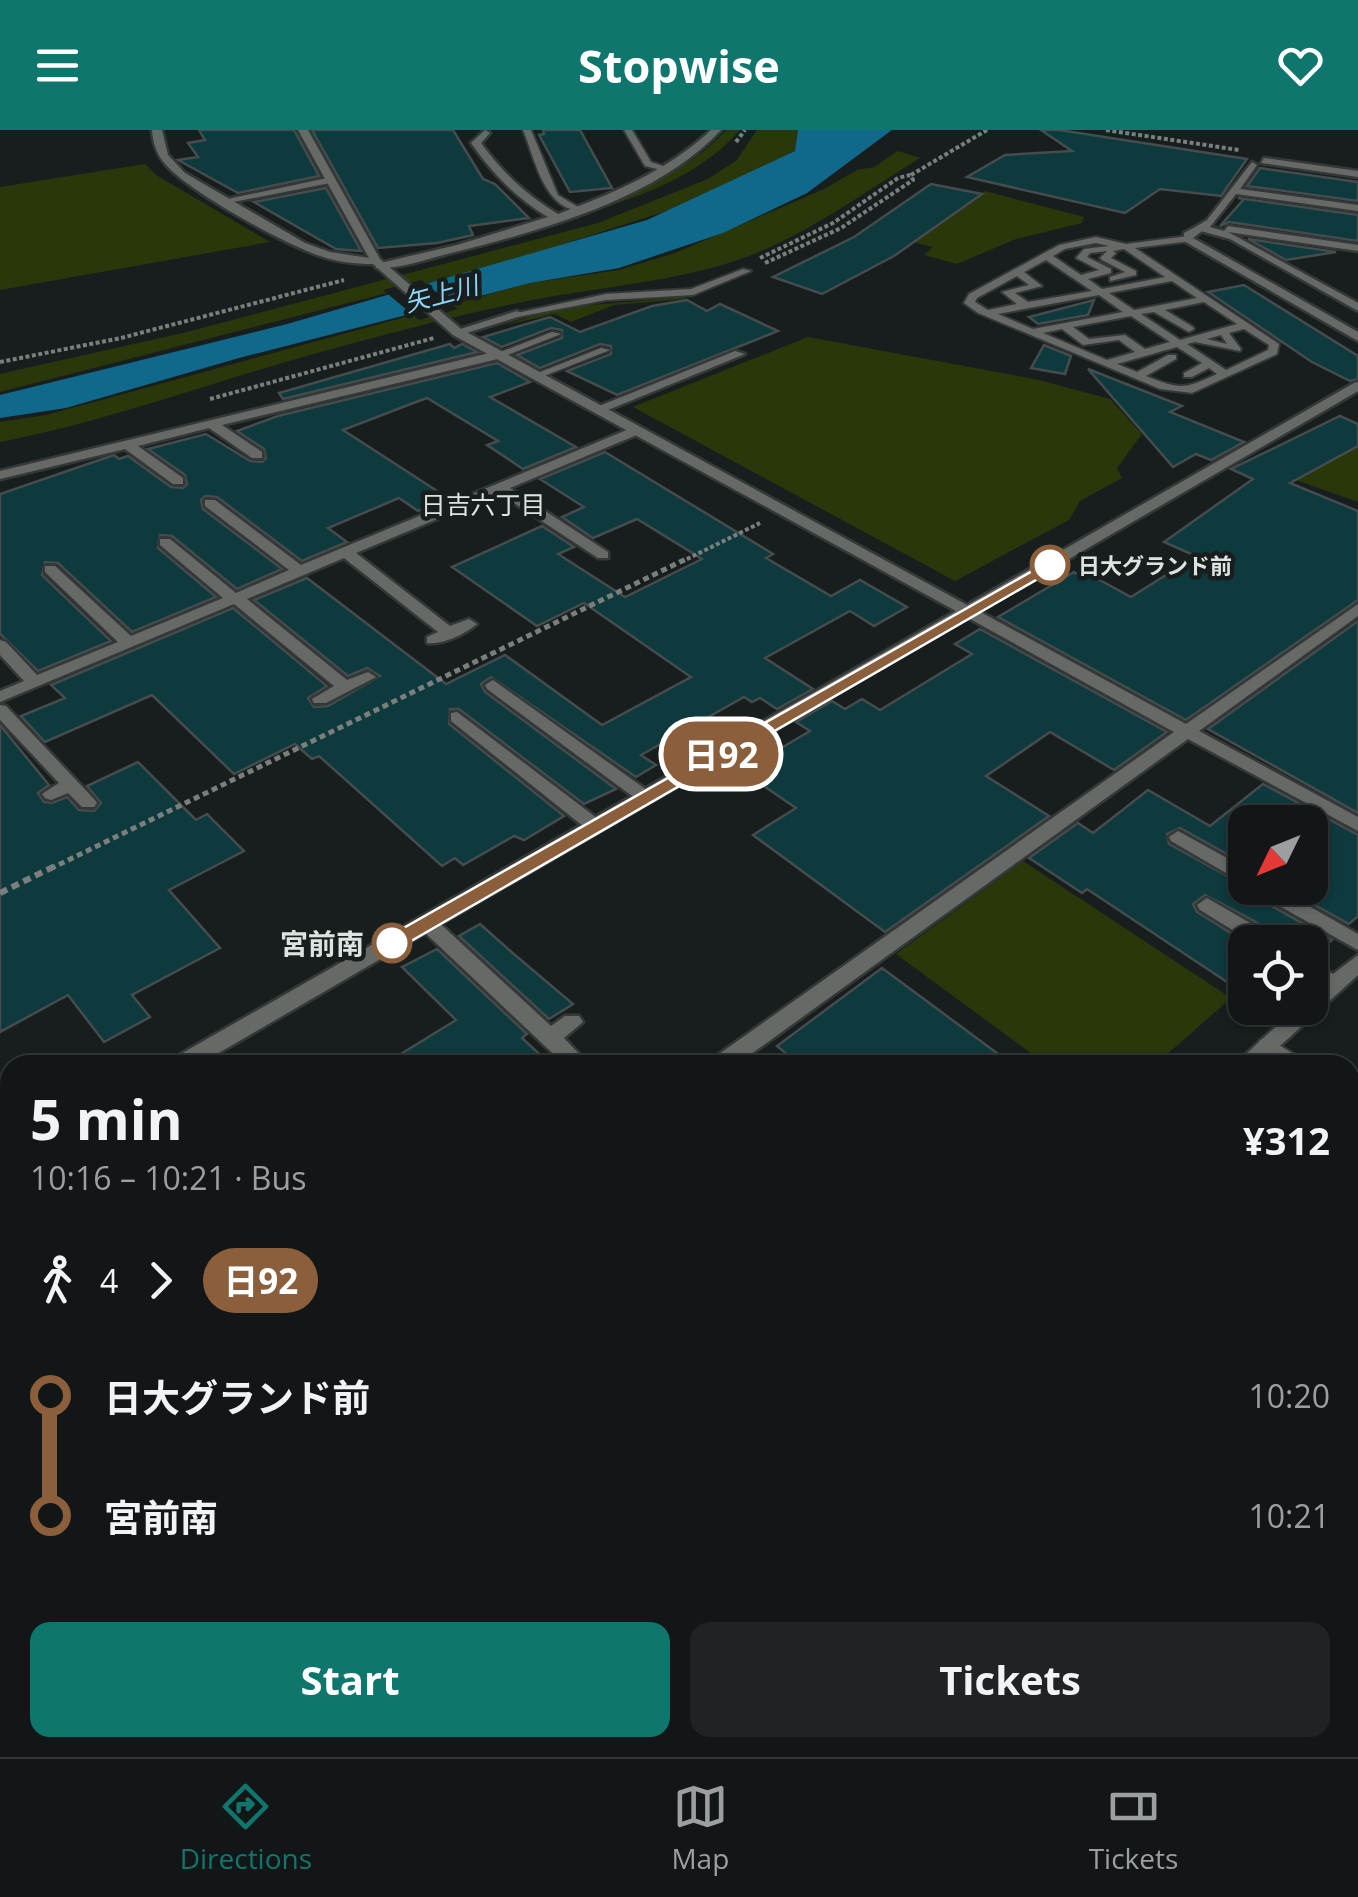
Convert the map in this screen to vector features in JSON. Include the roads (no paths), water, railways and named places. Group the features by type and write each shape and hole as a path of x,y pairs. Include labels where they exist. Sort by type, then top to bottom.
{"street":[{"path":"157,130 157,145 165,160 182,175 306,247 346,262 381,266 556,217 666,170 693,153 716,130"},
{"path":"303,130 381,266 450,333 1358,825"},
{"path":"486,133 476,144 499,175 516,194 556,217"},
{"path":"1264,161 1358,174"},
{"path":"1252,165 1210,222 1188,236 1188,240 1358,337"},
{"path":"228,200 332,180"},
{"path":"1234,191 1358,208"},
{"path":"1201,228 1358,248"},
{"path":"1201,228 1234,237 1354,303"},
{"path":"1303,305 1354,303"},
{"path":"450,333 517,314"},
{"path":"598,410 738,354"},
{"path":"0,475 498,356"},
{"path":"197,1055 1358,386"},
{"path":"210,423 257,455"},
{"path":"0,697 634,430"},
{"path":"128,445 178,482"},
{"path":"499,488 604,555"},
{"path":"210,503 299,572"},
{"path":"165,542 345,687"},
{"path":"344,552 441,636 468,624"},
{"path":"50,569 129,643"},
{"path":"734,1055 1358,609"},
{"path":"0,645 35,683"},
{"path":"320,699 368,676"},
{"path":"493,685 645,798"},
{"path":"0,710 88,803"},
{"path":"457,717 594,826"},
{"path":"51,794 71,785"},
{"path":"1178,837 1228,867"},
{"path":"1198,850 1216,837"},
{"path":"1207,905 1239,925"},
{"path":"1292,905 1358,943"},
{"path":"427,923 569,1055"},
{"path":"1328,990 1358,963"},
{"path":"1328,980 1334,984"},
{"path":"550,1037 572,1022"},
{"path":"1255,1055 1289,1025"}],"lane":[{"path":"527,130 554,196 574,209"},
{"path":"628,130 648,164 666,170"},
{"path":"1252,165 1264,161"},
{"path":"1084,281 1133,273 1105,258 1129,248 1244,324 1274,344 1273,352 1188,391 1164,387 969,303 973,296 1062,247 1096,240 1129,248 1175,278 1244,324"},
{"path":"1084,281 1108,272 1081,258 1082,254 1188,240"},
{"path":"1046,256 1225,374"},
{"path":"517,314 606,297 693,292 749,266"},
{"path":"1018,272 1037,286 1008,292 1026,306"},
{"path":"986,313 1175,278"},
{"path":"1032,332 1206,299"},
{"path":"1156,308 1192,334 1236,349 1223,331"},
{"path":"1107,364 1179,343 1192,334 1244,324"},
{"path":"1064,326 1087,343 1120,337 1144,353"},
{"path":"498,356 556,334"},
{"path":"535,376 604,350"},
{"path":"1137,376 1172,356"},
{"path":"1159,364 1183,373 1208,364"},
{"path":"1267,1044 1283,1055"}],"water":[{"name":"矢上川","path":"798,130 892,130 807,193 723,233 619,268 530,283 239,358 66,408 0,418 0,395 287,324 647,220 795,151"}],"place":[{"name":"日大グランド前","path":"1050,565"},
{"name":"宮前南","path":"392,943"}],"district":[{"name":"日吉六丁目","path":"483,504"}]}
